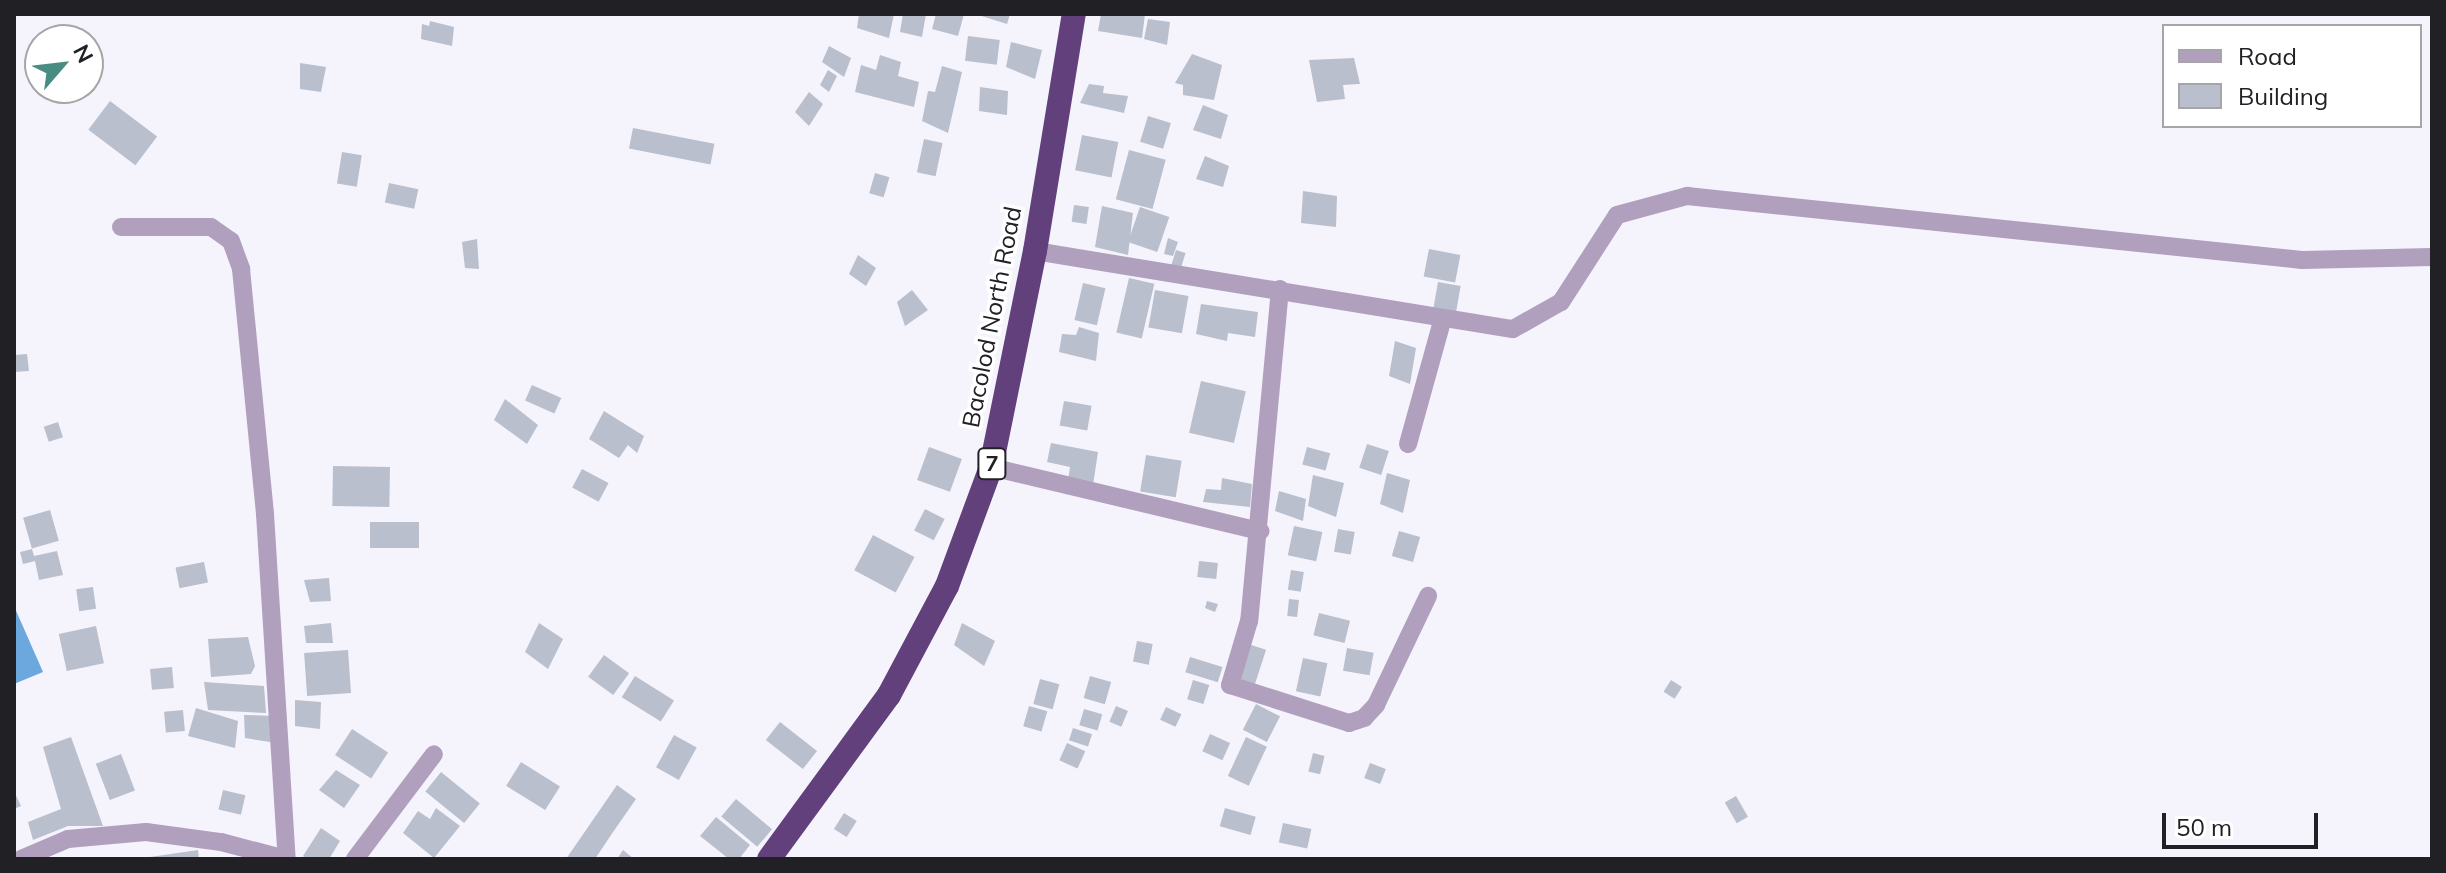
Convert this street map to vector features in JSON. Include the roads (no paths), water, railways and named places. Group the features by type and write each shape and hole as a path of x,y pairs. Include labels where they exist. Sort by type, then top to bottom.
{"highway":[{"name":"Bacolod North Road","path":"769,859 889,695 947,586 991,467 1035,251 1074,14"}],"street":[{"path":"1035,251 1513,329 1561,302 1617,215 1687,196 2302,260 2432,257"},
{"path":"21,859 68,839 146,832 221,842 286,859 265,514 241,269 231,241 211,227 121,227"},
{"path":"1280,289 1260,531 1249,621 1230,685 1349,723 1364,718 1376,705 1428,596"},
{"path":"1408,444 1443,318"},
{"path":"991,467 1260,531"},
{"path":"355,859 434,754"}],"water":[{"path":"14,606 43,672 14,684"}]}
